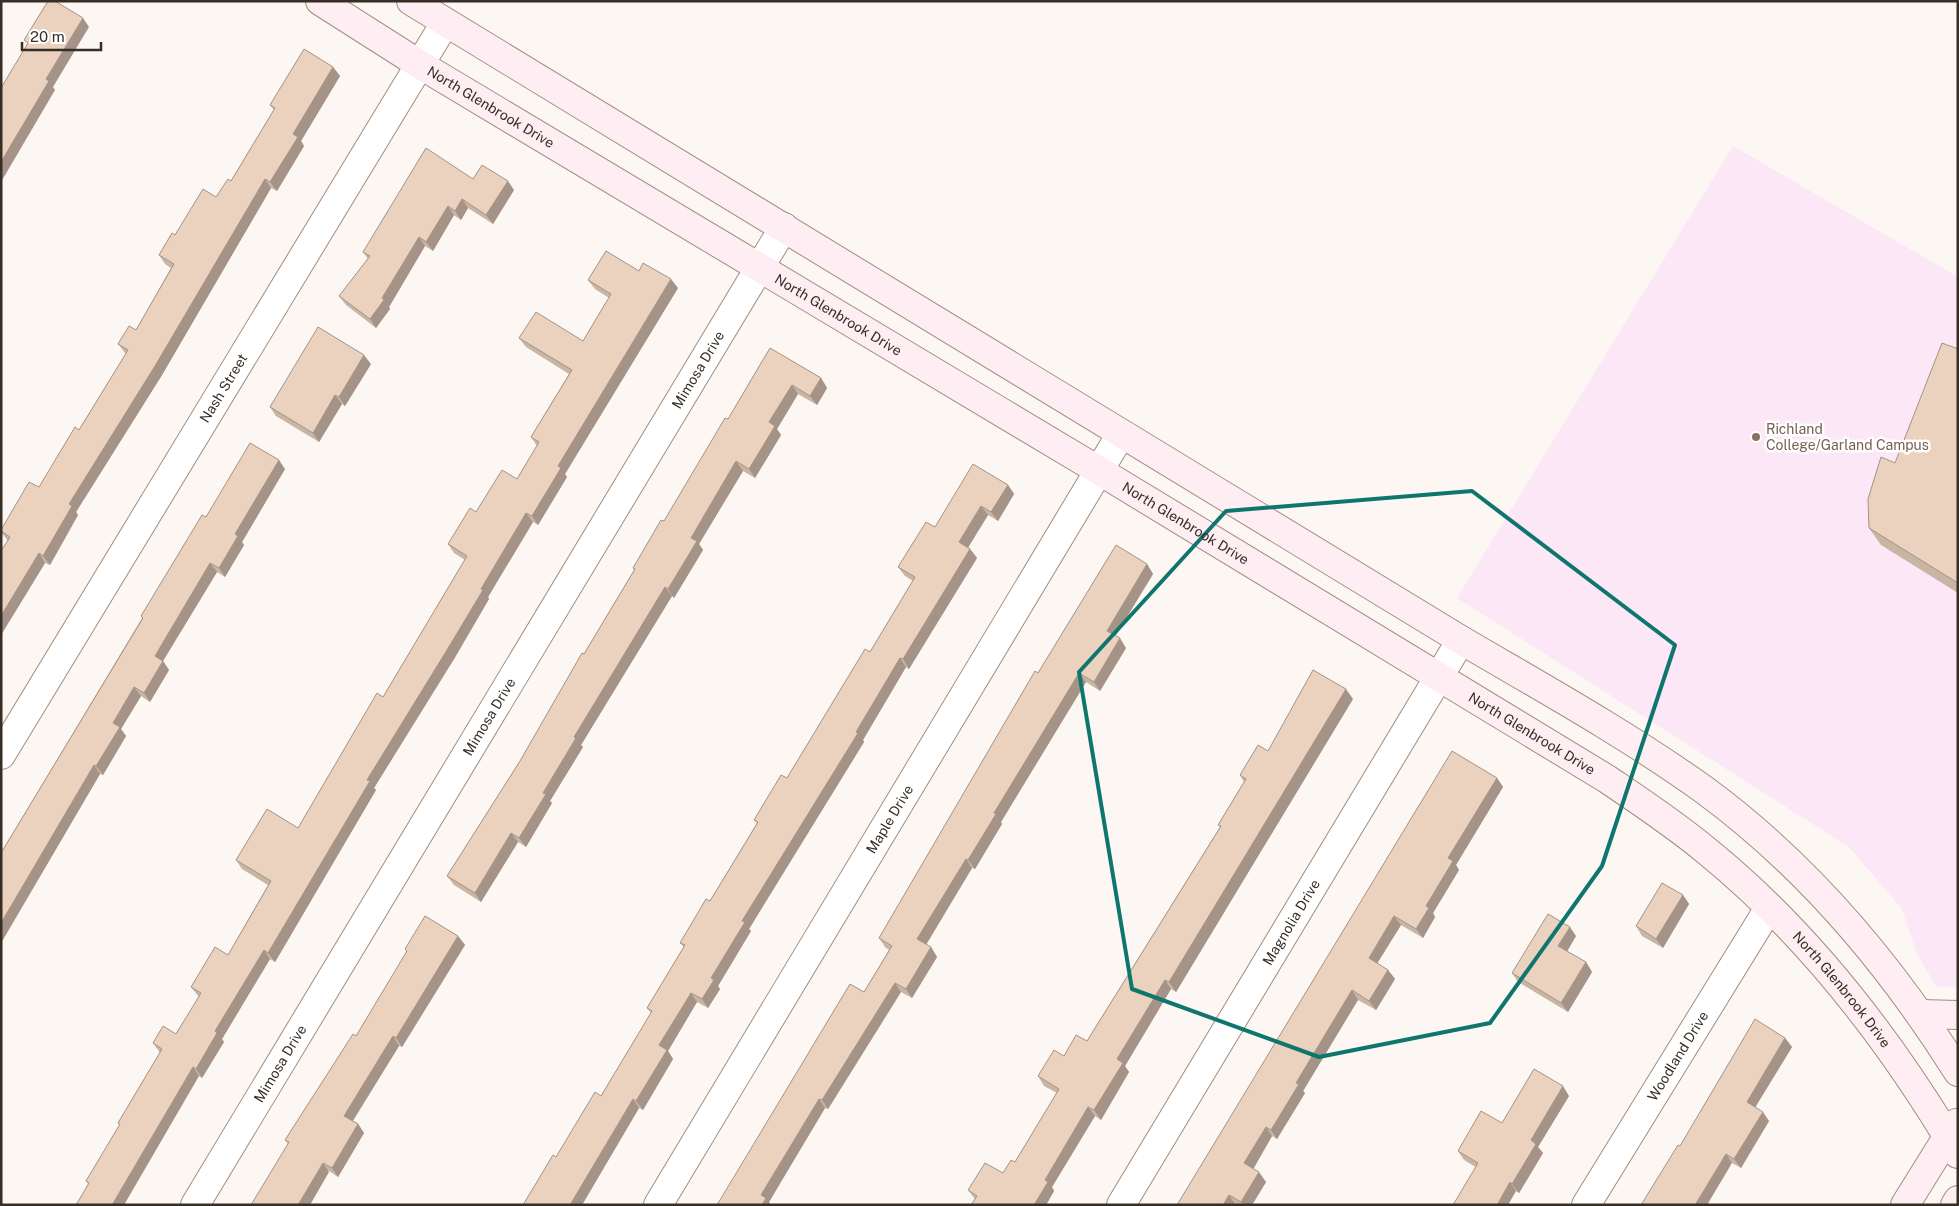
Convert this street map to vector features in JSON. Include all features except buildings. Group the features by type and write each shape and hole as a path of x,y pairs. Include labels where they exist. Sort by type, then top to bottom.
{"main road":[{"name":"North Glenbrook Drive","path":"320,1 420,64 1098,470 1439,679 1607,779 1672,823 1710,853 1812,950 1842,985 1954,1137"},
{"path":"411,1 784,227 1120,434 1461,640 1625,735 1729,810 1789,862 1862,937 1921,1014 1958,1072"},
{"path":"1921,1014 1958,1015"},
{"path":"1905,1205 1954,1137"},
{"path":"1955,1205 1958,1200"}],"street":[{"name":"Nash Street","path":"1,755 446,22"},
{"name":"Mimosa Drive","path":"195,1205 784,227"},
{"name":"Maple Drive","path":"658,1205 1120,434"},
{"name":"Magnolia Drive","path":"1121,1205 1461,640"},
{"name":"Woodland Drive","path":"1586,1205 1769,908"}],"highlighted area":[{"path":"1472,491 1675,645 1602,866 1490,1023 1319,1057 1132,989 1079,672 1226,511"}],"shaded area":[{"name":"Richland College/Garland Campus","path":"1733,146 1958,277 1958,988 1936,986 1917,954 1902,909 1849,847 1457,598"}],"place":[{"name":"Richland College/Garland Campus","path":"1756,437"}]}
